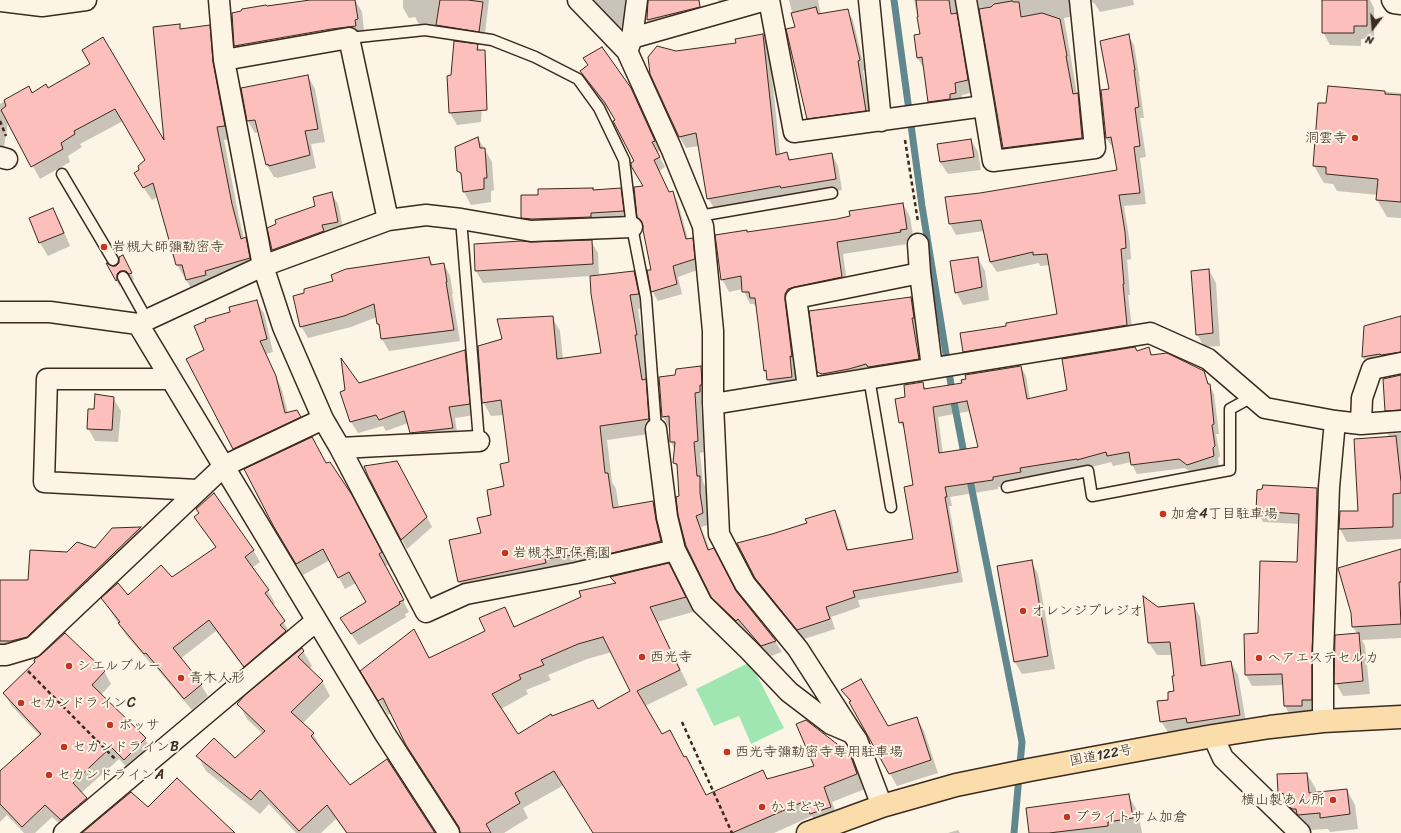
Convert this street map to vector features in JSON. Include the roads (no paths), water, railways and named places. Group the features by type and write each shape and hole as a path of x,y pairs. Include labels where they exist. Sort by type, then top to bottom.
{"highway":[{"name":"国道122号","path":"808,833 882,806 971,782 1029,770 1213,736 1323,721 1401,717"}],"street":[{"path":"0,1 42,6 86,0"},
{"path":"219,0 224,60 263,266 283,327 323,419 340,448 426,612 466,594 576,573 674,550"},
{"path":"578,0 630,44 703,226 713,331 713,404 719,534 745,584 798,649 857,740 882,806"},
{"path":"630,44 637,0"},
{"path":"630,44 766,0"},
{"path":"769,0 794,132 984,106"},
{"path":"870,0 881,121"},
{"path":"966,0 993,161 1095,148 1080,0"},
{"path":"1392,0 1394,3 1401,4"},
{"path":"224,60 349,38 388,220"},
{"path":"0,312 50,312 143,322 263,266 388,220 426,215 461,219 531,231 632,227"},
{"path":"918,244 920,273 941,367"},
{"path":"808,388 796,298 920,273"},
{"path":"143,322 171,379 316,621 385,734 450,833"},
{"path":"713,404 1150,333 1208,359 1265,408 1335,421 1361,424 1401,421"},
{"path":"1361,424 1362,398 1372,369 1401,363"},
{"path":"171,379 47,379 44,482 197,490"},
{"path":"8,653 33,646 224,466 323,419"},
{"path":"1323,721 1323,656 1328,502 1335,421"},
{"path":"656,429 667,517 674,550 702,604 789,692 831,724 852,733"},
{"path":"340,448 479,441"},
{"path":"64,833 316,621"},
{"path":"1213,736 1223,758 1300,833"}],"lane":[{"path":"349,38 425,30 492,40 535,57 578,79 599,108 624,160 632,227 646,298 656,429"},
{"path":"62,174 113,260"},
{"path":"699,216 832,193"},
{"path":"461,219 479,441"},
{"path":"123,277 143,322"},
{"path":"869,378 891,507"},
{"path":"1007,487 1088,470 1092,496 1230,470 1230,409 1252,397"}],"waterway":[{"path":"894,0 922,206 953,397 965,459"},
{"path":"969,475 1022,742 1014,833"}],"place":[{"name":"洞雲寺","path":"1355,138"},
{"name":"岩槻大師彌勒密寺","path":"104,247"},
{"name":"加倉4丁目駐車場","path":"1163,514"},
{"name":"岩槻本町保育園","path":"505,553"},
{"name":"オレンジプレジオ","path":"1023,611"},
{"name":"西光寺","path":"642,657"},
{"name":"ヘアエステセルカ","path":"1259,658"},
{"name":"シエルブルー","path":"69,666"},
{"name":"青木人形","path":"181,678"},
{"name":"セカンドラインC","path":"21,703"},
{"name":"ボッサ","path":"110,725"},
{"name":"セカンドラインB","path":"64,747"},
{"name":"西光寺彌勒密寺専用駐車場","path":"727,752"},
{"name":"セカンドラインA","path":"49,775"},
{"name":"横山製あん所","path":"1333,800"},
{"name":"かまどや","path":"762,807"},
{"name":"ブライトサム加倉","path":"1067,817"}]}
